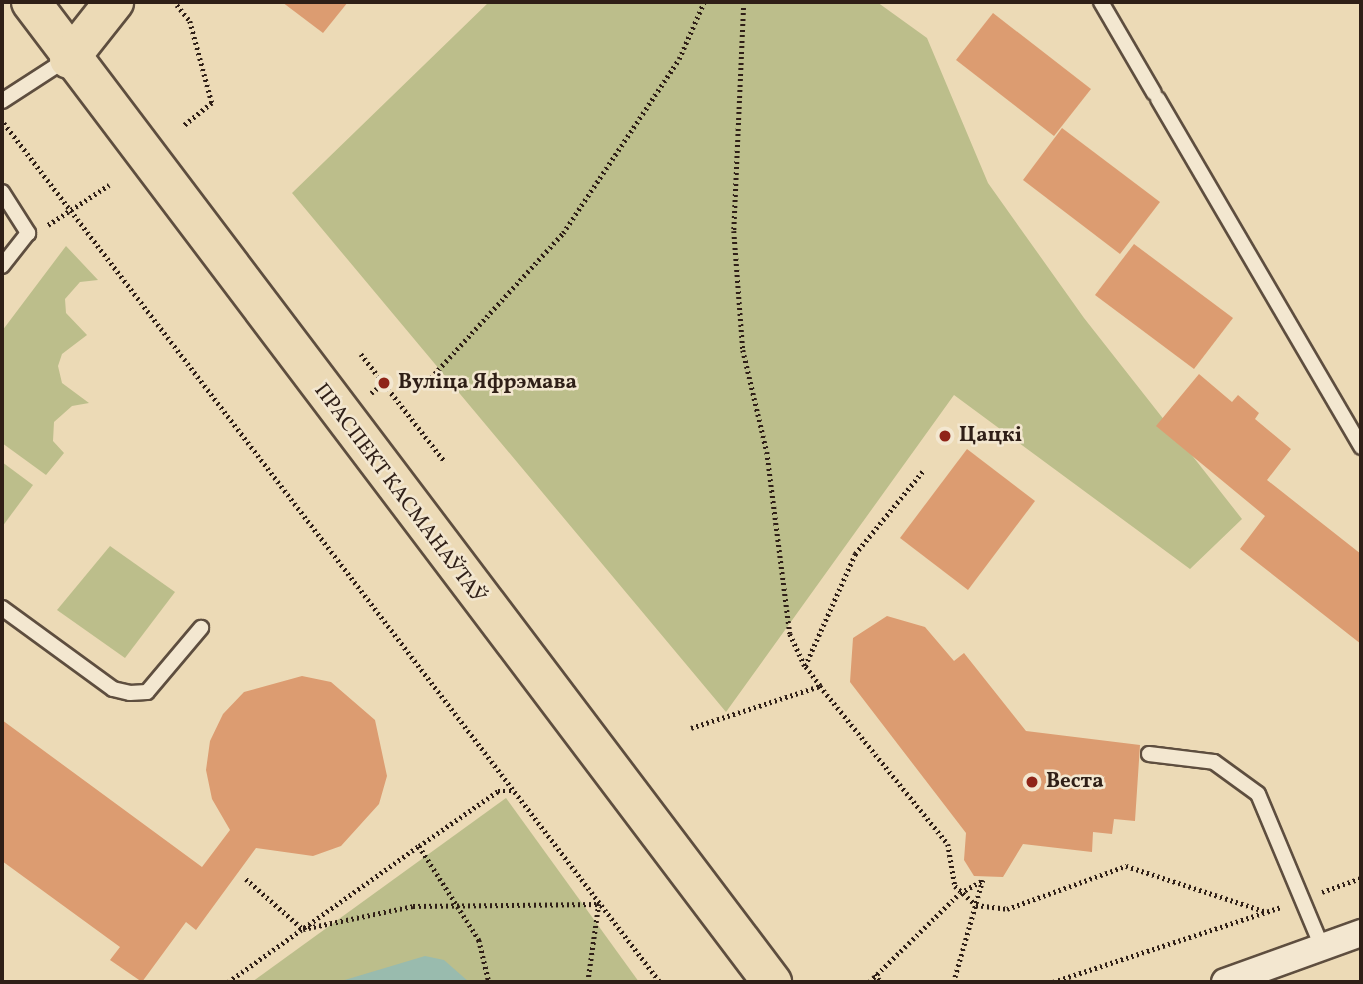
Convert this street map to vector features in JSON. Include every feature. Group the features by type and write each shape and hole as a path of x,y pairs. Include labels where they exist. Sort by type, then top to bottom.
{"main road":[{"name":"ПРАСПЕКТ КАСМАНАЎТАЎ","path":"31,2 69,58 772,982"},
{"path":"69,58 114,2"}],"street":[{"path":"1226,982 1361,933"}],"lane":[{"path":"1101,2 1361,447"},
{"path":"2,101 69,58"},
{"path":"2,192 28,233 2,266"},
{"path":"2,608 113,689 130,693 146,692 201,628"},
{"path":"1149,754 1214,762 1258,794 1322,947"}],"path":[{"path":"427,382 563,233 679,59 704,2"},
{"path":"744,2 734,231 743,350 767,452 790,634 805,666 948,844 949,873 960,893 976,905 1007,909 1126,866 1267,912"},
{"path":"177,5 190,21 212,103 182,127"},
{"path":"2,120 69,216 660,982"},
{"path":"28,233 69,216 109,186"},
{"path":"361,354 445,462"},
{"path":"805,666 855,554 923,471"},
{"path":"691,728 820,686"},
{"path":"228,982 498,792 513,792"},
{"path":"419,846 479,940 489,982"},
{"path":"1053,982 1267,912 1361,878"},
{"path":"246,879 303,929"},
{"path":"869,982 960,893 983,880 954,982"},
{"path":"303,929 413,905 599,904"},
{"path":"588,982 599,904"},
{"path":"875,974 881,982"}],"green space":[{"path":"489,2 877,2 927,38 988,183 1084,318 1242,519 1190,569 954,395 726,712 292,193"},
{"path":"66,246 98,280 80,282 65,299 66,313 87,335 62,354 58,366 62,383 89,403 72,406 54,422 53,441 64,453 46,475 2,443 2,331"},
{"path":"2,462 33,485 2,527"},
{"path":"110,546 175,592 125,658 57,610"},
{"path":"506,798 639,982 252,982"}],"shaded area":[{"path":"425,956 444,960 469,982 338,982"}],"building":[{"path":"282,2 348,2 323,33"},
{"path":"993,13 1091,89 1054,136 956,60"},
{"path":"1062,128 1160,202 1120,254 1023,180"},
{"path":"1134,244 1233,318 1194,369 1095,295"},
{"path":"1199,374 1232,402 1238,395 1259,413 1255,419 1291,449 1267,480 1361,554 1361,644 1240,549 1265,516 1156,426"},
{"path":"967,449 1035,501 968,590 900,538"},
{"name":"Веста","path":"887,616 925,627 954,661 964,653 1026,731 1140,745 1135,821 1114,819 1112,834 1093,832 1092,852 1023,844 1003,877 974,876 964,860 966,833 850,682 853,638"},
{"path":"302,676 331,682 375,720 387,776 379,804 341,846 313,856 256,848 196,930 186,922 142,982 110,960 120,947 2,861 2,720 202,867 230,830 212,799 206,770 210,741 223,714 244,692"}],"place":[{"name":"Вуліца Яфрэмава","path":"384,383"},
{"name":"Цацкі","path":"945,436"},
{"name":"Веста","path":"1032,782"}]}
